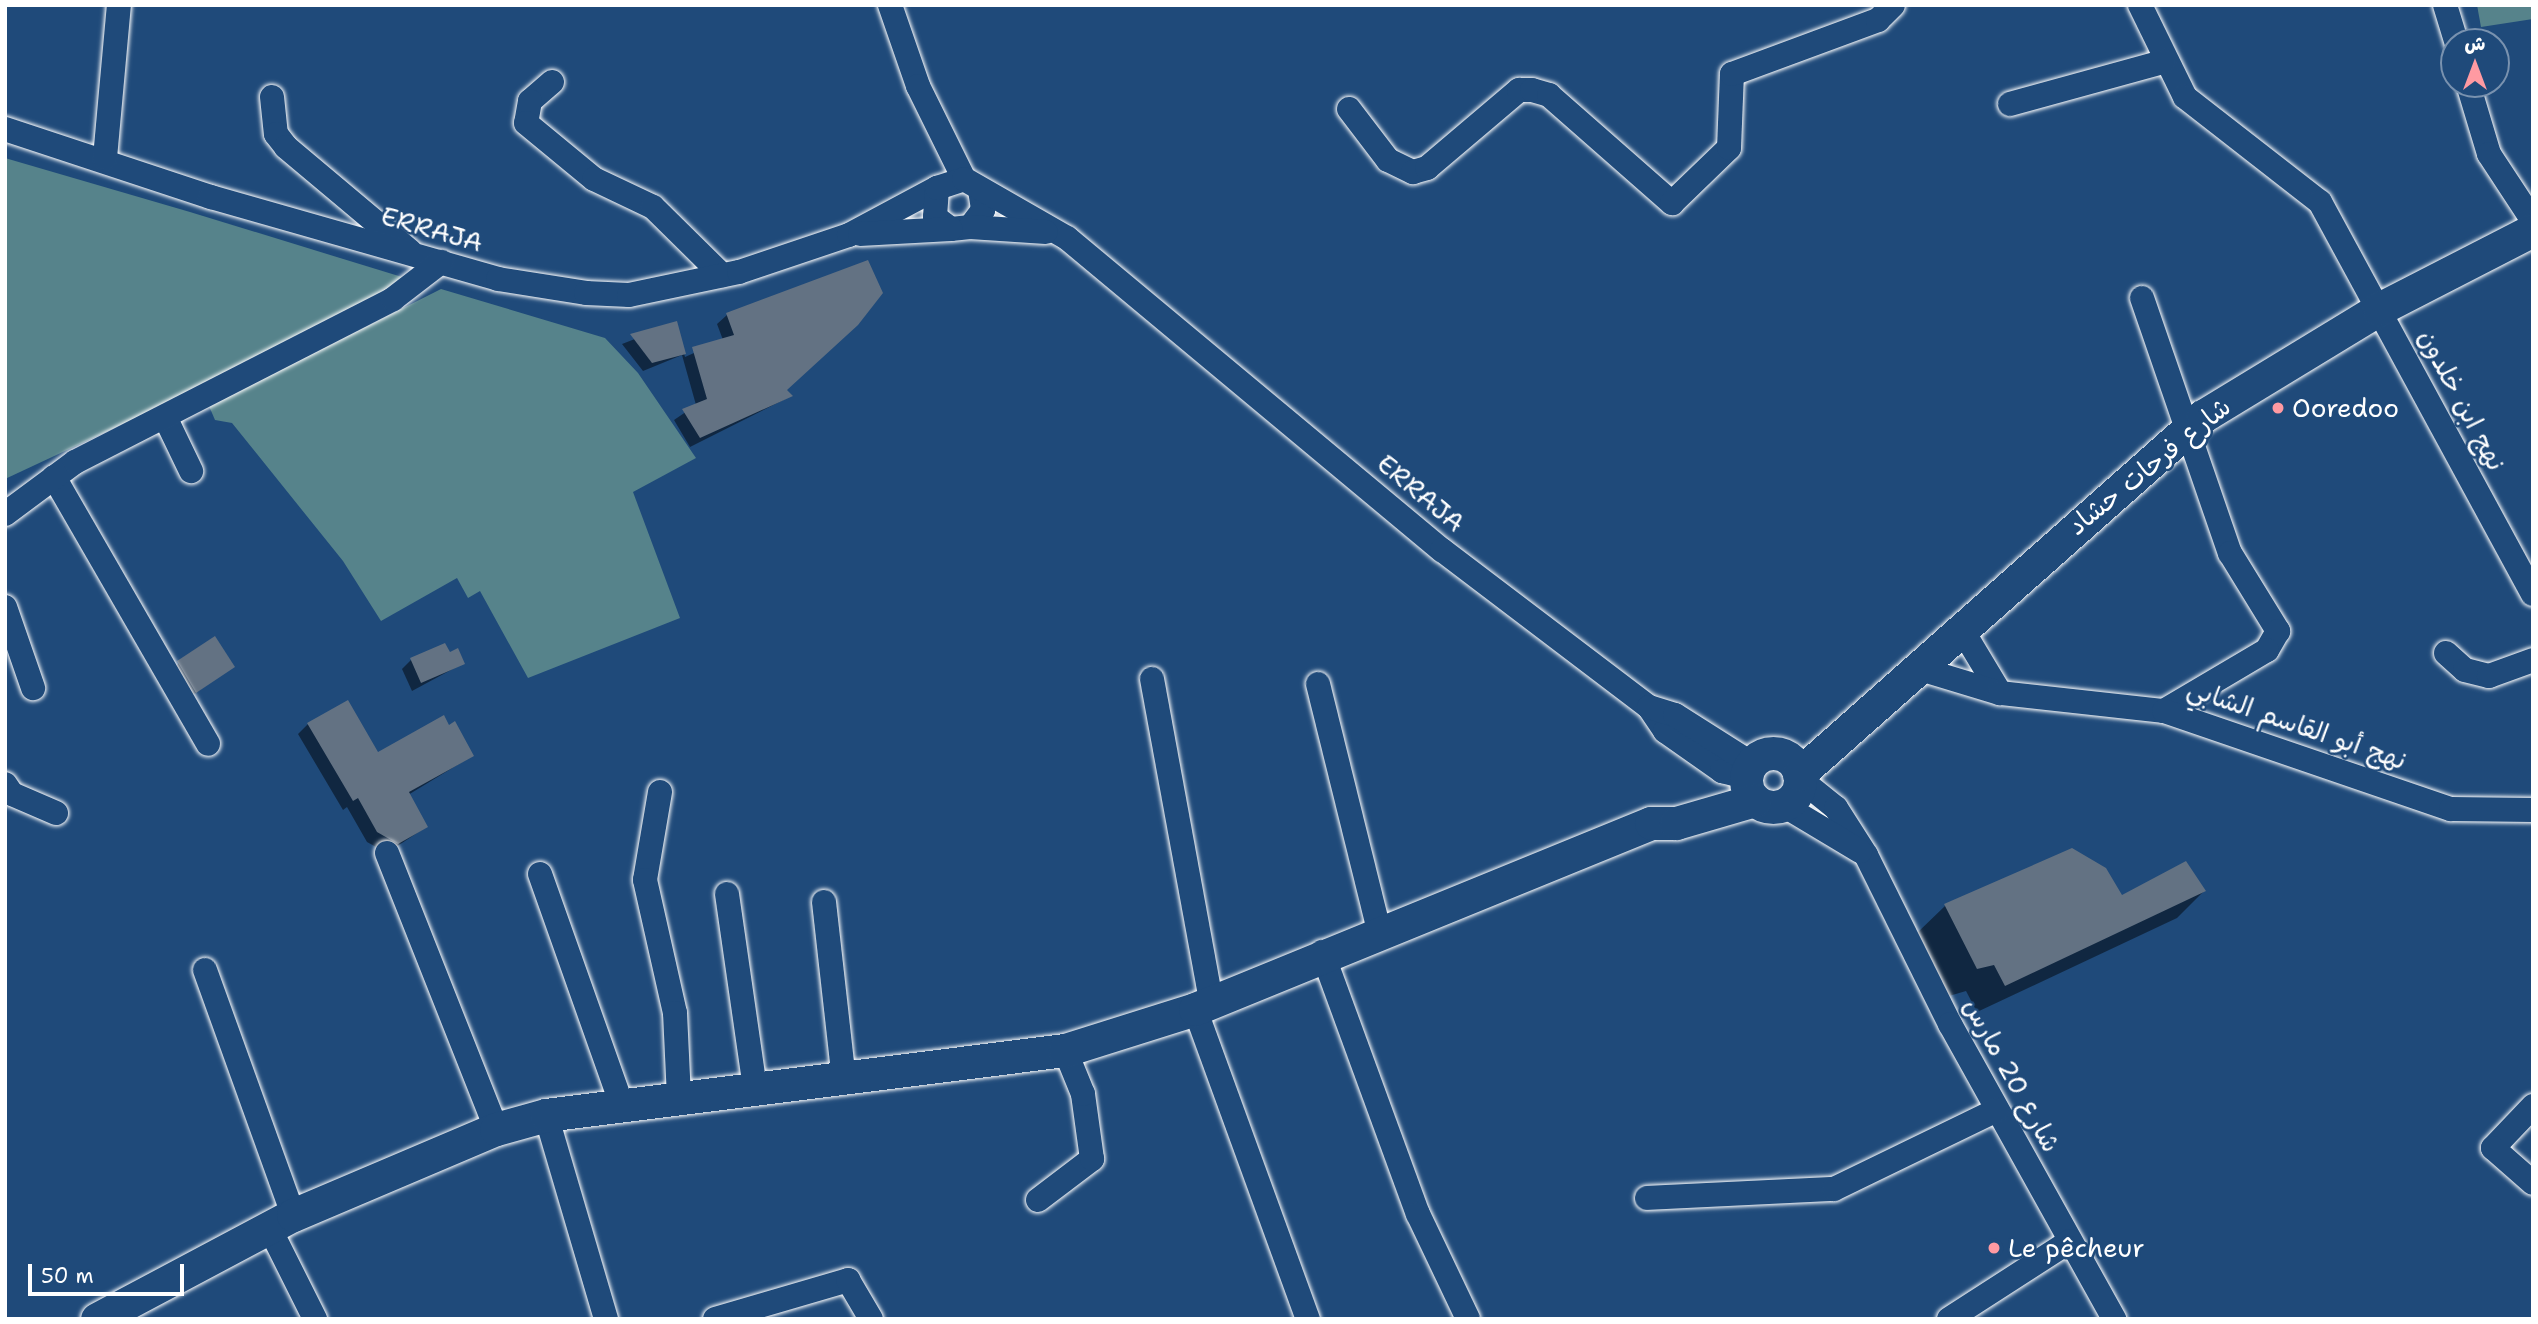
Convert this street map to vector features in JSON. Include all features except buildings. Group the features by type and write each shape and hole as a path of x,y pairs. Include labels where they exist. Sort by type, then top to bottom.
{"main road":[{"name":"شارع فرحات حشاد","path":"102,1317 281,1221 496,1129 546,1115 844,1080 1065,1050 1203,1005 1322,952 1651,823 1668,808 1771,779 1862,724 1871,709 2185,431 2379,309 2533,230"}],"street":[{"path":"105,158 119,5"},
{"path":"890,5 956,184 983,210 961,228"},
{"path":"1349,108 1388,160 1413,172 1427,168 1519,90 1532,90 1549,95 1672,203 1729,148 1732,74 1878,20 1893,5"},
{"name":"نهج ابن خلدون","path":"2140,5 2163,62 2208,118 2320,202 2533,594"},
{"path":"2445,5 2452,28"},
{"path":"2010,104 2163,62"},
{"path":"552,82 530,101 526,123 594,179 653,207 722,275"},
{"path":"272,97 274,127 286,147 410,251"},
{"path":"2472,98 2489,154 2533,221"},
{"name":"ERRAJA","path":"5,129 105,158 211,197 545,289 640,293 722,275 849,235"},
{"path":"956,184 932,207 961,228"},
{"path":"849,235 956,184"},
{"name":"ERRAJA","path":"956,184 1067,238 1442,550 1649,707 1675,715 1771,779"},
{"path":"849,235 1017,226 1067,238"},
{"path":"5,514 54,477 393,299 441,262"},
{"path":"2142,298 2185,431 2230,553 2278,631 2267,650 2164,711"},
{"path":"166,419 191,471"},
{"path":"54,477 208,744"},
{"path":"5,607 33,688"},
{"path":"1961,628 2000,693"},
{"path":"2446,653 2465,670 2489,676 2533,660"},
{"name":"نهج أبو القاسم الشابي","path":"1917,668 2000,693 2164,711 2451,809 2533,810"},
{"path":"1152,679 1203,1005 1308,1319"},
{"path":"1318,684 1379,930"},
{"name":"شارع 20 مارس","path":"1771,779 1836,808 1866,855 1997,1110 2114,1319"},
{"path":"5,784 12,794 56,813"},
{"path":"660,792 645,880 676,1013 680,1098"},
{"path":"387,853 496,1129"},
{"path":"540,874 622,1105"},
{"path":"727,894 755,1089"},
{"path":"824,902 844,1080"},
{"path":"1322,952 1418,1214 1468,1319"},
{"path":"205,970 281,1221 315,1319"},
{"path":"1038,1200 1092,1159 1083,1094 1065,1050"},
{"path":"2533,1106 2493,1148 2533,1183"},
{"path":"1647,1198 1834,1189 1997,1110"},
{"path":"546,1115 606,1319"},
{"path":"1949,1319 2070,1241"},
{"path":"715,1319 848,1280 871,1319"}],"green space":[{"path":"2477,5 2533,5 2533,19 2481,27"},
{"path":"5,158 402,277 398,288 234,372 5,479"},
{"path":"441,289 605,338 638,373 696,458 633,492 680,618 528,678 480,591 468,598 457,578 381,621 343,561 232,423 215,420 209,406"}],"place":[{"name":"Ooredoo","path":"2278,408"},
{"name":"Le pêcheur","path":"1994,1248"}]}
